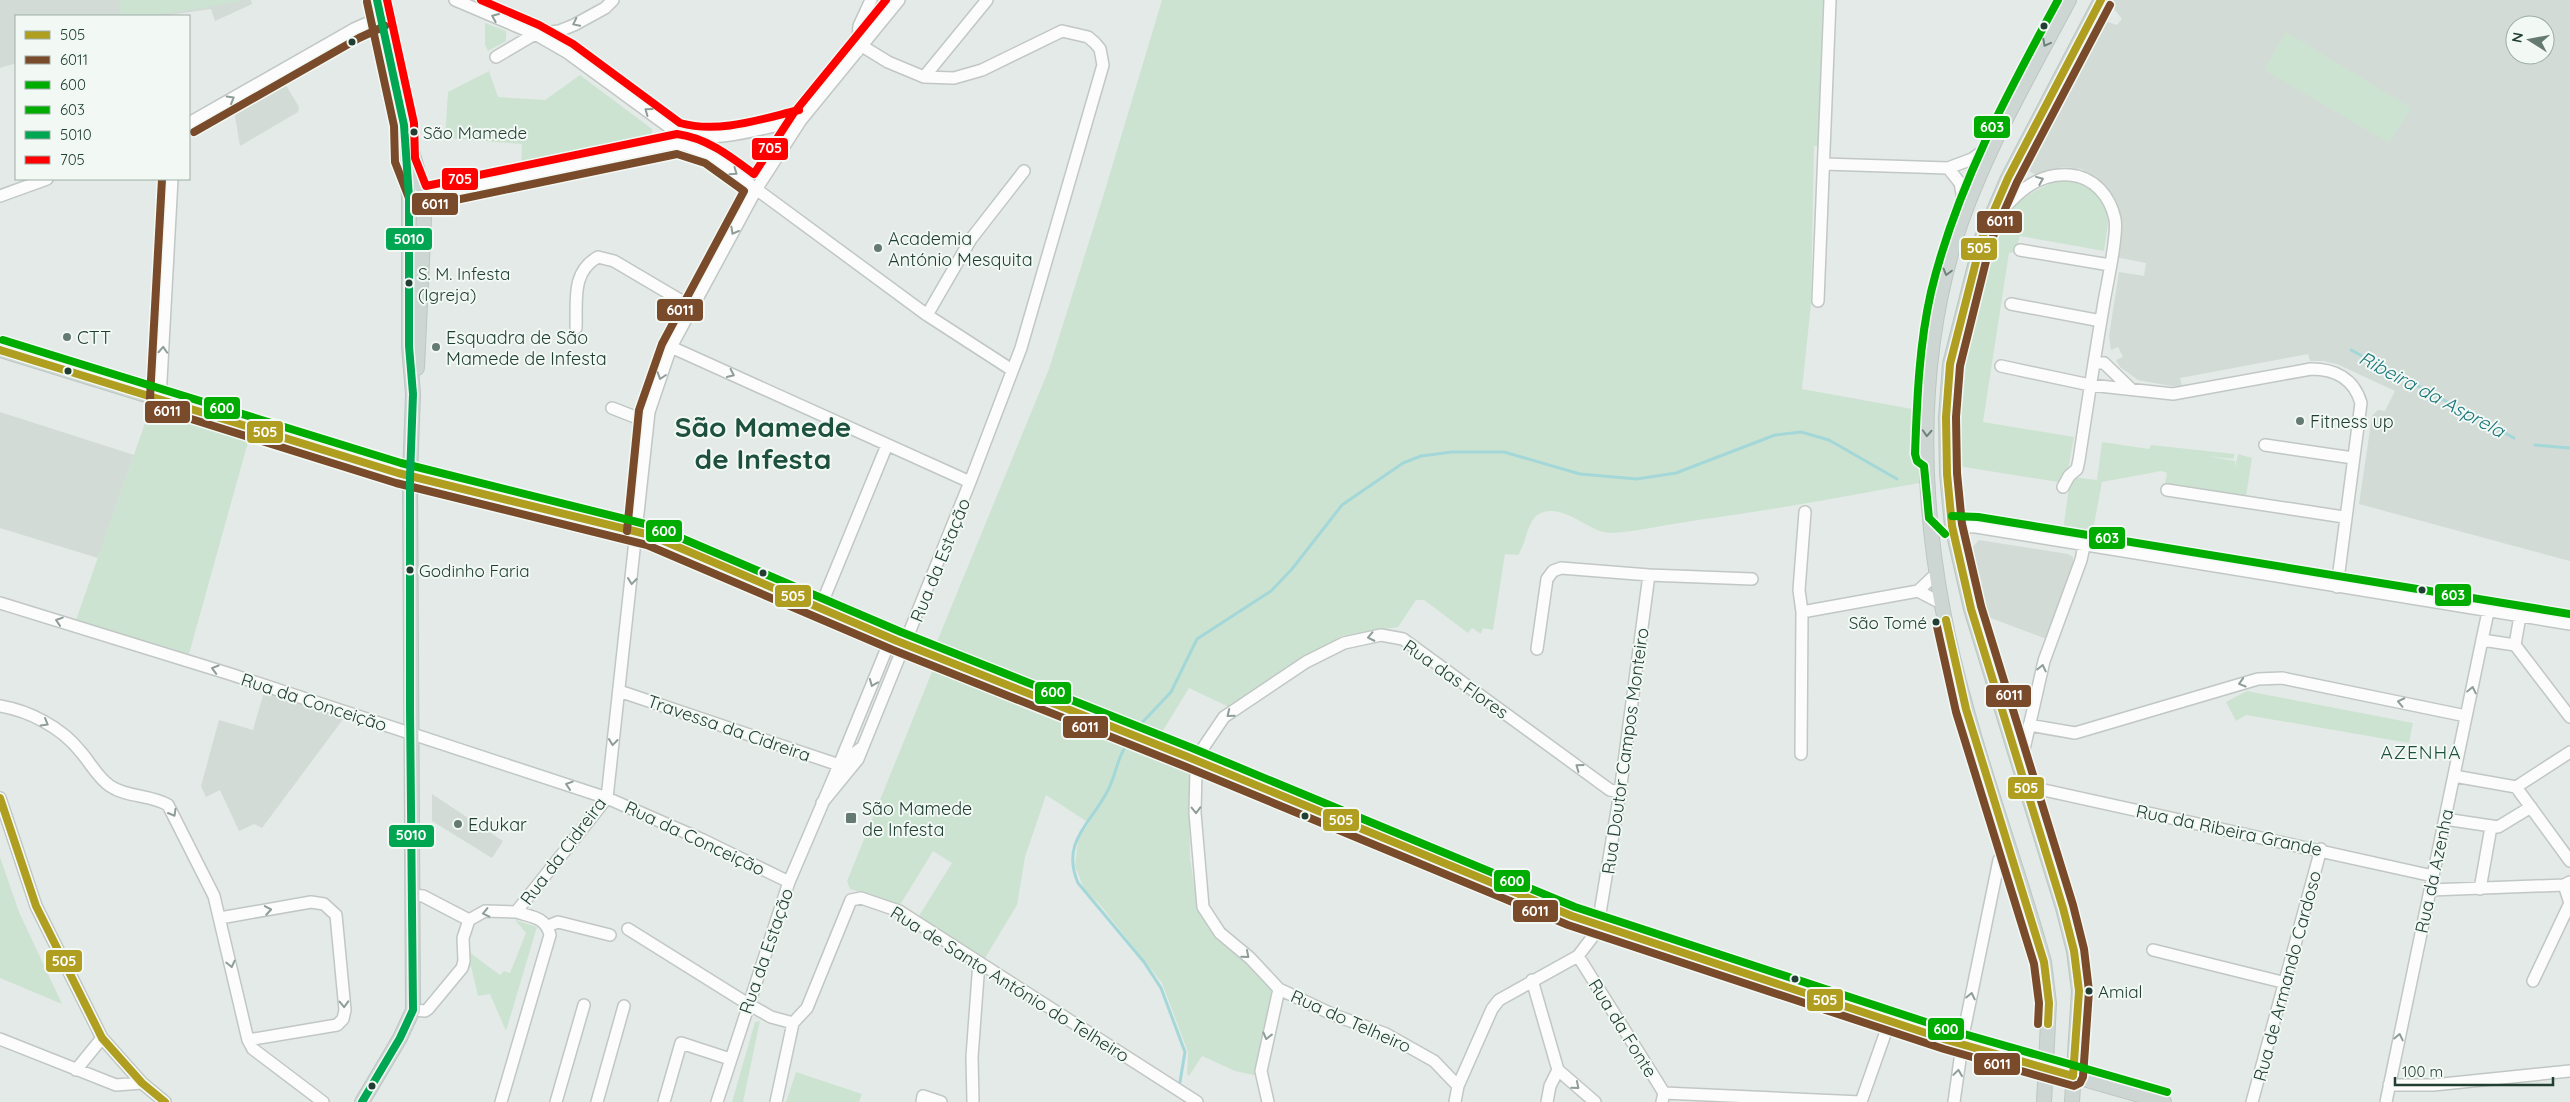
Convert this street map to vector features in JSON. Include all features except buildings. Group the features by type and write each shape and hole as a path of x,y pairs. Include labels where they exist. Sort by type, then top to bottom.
{"main road":[{"path":"362,1102 400,1038 412,1010 410,477 413,394 419,346 425,196 404,125 377,0"},
{"path":"2044,1102 2049,1003 2044,962 1966,709 1936,574 1932,548 1925,454 1932,350 1940,296 1965,212 1993,144 2069,0"},
{"path":"2072,1102 2078,991 2074,951 2026,786 1970,609 1952,526 1947,474 1946,417 1950,364 1982,238 2008,178 2101,0"},
{"path":"404,125 409,197 409,346 413,394"},
{"path":"0,350 410,477 650,535 894,640 1192,759 1598,925 1962,1044 2164,1102"},
{"path":"1925,454 1934,461 1938,514 1952,526"},
{"path":"1932,548 1942,533 1952,526"}],"street":[{"path":"455,0 535,34 568,53 687,141 757,188 927,315 1012,370"},
{"path":"496,57 535,34 559,31 574,25 605,8 612,0"},
{"path":"871,0 859,26 859,50 924,77 946,47 987,0"},
{"name":"Rua da Cidreira","path":"469,920 485,911 516,912 607,798 648,422 671,347 757,188 801,120 899,0"},
{"path":"1818,302 1830,0"},
{"path":"190,122 354,29 381,17"},
{"name":"Rua da Estação","path":"822,803 858,760 861,748 918,615 970,482 1021,348 1103,65 1100,49 1088,37 1062,31 982,70 954,78 924,77"},
{"path":"405,160 416,192 425,196 666,145 801,120"},
{"path":"666,145 669,127"},
{"path":"710,155 709,145 714,137"},
{"path":"1824,164 1948,168 1972,159 1993,144"},
{"path":"1948,168 1960,182 1965,212"},
{"path":"927,315 971,240 1024,171"},
{"path":"1982,238 2003,209 2028,185 2046,177 2062,174 2076,175 2090,181 2103,190 2112,208 2115,222 2110,265 2077,469 2069,476 2063,487"},
{"path":"0,196 44,180"},
{"path":"160,399 172,180"},
{"path":"2020,250 2110,265"},
{"path":"576,328 578,281 583,269 598,257 614,261 692,306"},
{"path":"2010,304 2101,321"},
{"path":"2098,339 2108,367"},
{"path":"671,347 970,482"},
{"path":"2094,362 2101,361 2130,389"},
{"path":"2001,366 2090,385 2182,394 2311,369 2326,369 2339,374 2358,393 2360,416 2344,517 2337,587"},
{"path":"612,408 648,422"},
{"path":"820,608 887,445"},
{"path":"2265,445 2354,458"},
{"path":"2167,490 2344,517"},
{"path":"1801,754 1802,612 1799,590 1805,512"},
{"path":"1952,526 1976,527 2570,624"},
{"path":"2020,767 2044,661 2081,560 2084,546"},
{"path":"1537,649 1547,579 1553,571 1561,568 1649,575 1752,579"},
{"path":"1918,592 1936,574"},
{"name":"Rua Doutor Campos Monteiro","path":"1598,925 1620,792 1649,575"},
{"path":"1802,612 1918,592 1941,602"},
{"name":"Rua da Conceição","path":"0,602 607,798 703,840 789,882"},
{"name":"Rua da Azenha","path":"2386,1102 2488,612"},
{"path":"2515,645 2520,616"},
{"name":"Rua das Flores","path":"1192,759 1199,754 1224,717 1250,698 1323,652 1344,643 1381,635 1403,639 1610,790 1620,792"},
{"name":"Rua da Estação","path":"717,1102 789,882 894,640"},
{"path":"2482,640 2515,645 2570,717"},
{"path":"2029,725 2075,733 2258,678 2282,678 2466,716"},
{"name":"Travessa da Cidreira","path":"619,691 839,766"},
{"path":"0,706 32,716 64,734 94,771 110,786 126,793 158,798 168,806 214,896 248,1040 253,1049 323,1102"},
{"name":"Rua da Estação","path":"839,766 861,748"},
{"path":"2454,776 2516,787 2570,752"},
{"name":"Rua do Telheiro","path":"1192,759 1203,907 1220,933 1250,958 1279,988 1334,1015 1386,1034 1434,1061 1458,1086"},
{"name":"Rua da Ribeira Grande","path":"2026,786 2433,876"},
{"path":"2516,787 2570,861"},
{"path":"0,798 36,906 102,1038 142,1083 165,1102"},
{"path":"2445,819 2492,827 2506,824 2531,808"},
{"path":"2480,889 2492,827"},
{"path":"1954,1102 1962,1044 1999,860 2008,842"},
{"name":"Rua de Armando Cardoso","path":"2252,1102 2321,850"},
{"path":"2430,890 2480,889 2567,883 2570,903 2533,982"},
{"path":"412,895 423,896 469,920 463,938 464,961 462,968 428,1009 425,1011 412,1010"},
{"name":"Rua de Santo António do Telheiro","path":"793,1023 807,1008 851,900 861,898 899,911 1197,1102"},
{"path":"220,918 310,902 324,904 336,915 345,1010 343,1019 337,1025 248,1040"},
{"path":"501,1102 550,935 544,920 516,912"},
{"path":"548,926 558,922 610,935"},
{"path":"1455,1102 1458,1086 1492,1008 1499,1000 1532,980 1578,956 1594,935 1598,925"},
{"path":"628,929 748,1004 771,1017 793,1023 776,1102"},
{"path":"2154,950 2286,983"},
{"name":"Rua da Fonte","path":"1578,956 1663,1098"},
{"path":"973,1102 972,1057 979,962"},
{"path":"1532,980 1558,1070 1595,1102"},
{"path":"1268,1102 1261,1071 1279,988"},
{"path":"556,1102 584,1005"},
{"path":"597,1102 624,1006"},
{"path":"1663,1098 1861,1102 1890,1020"},
{"path":"76,1070 102,1038"},
{"path":"0,1039 116,1085 142,1083"},
{"path":"664,1102 681,1043 730,1059"},
{"path":"1547,1102 1550,1086 1558,1070"},
{"path":"2389,1085 2433,1085 2570,1071"},
{"path":"922,1102 923,1096 941,1102"}],"shaded area":[{"path":"0,0 251,0 252,4 215,21 211,9 169,15 15,15 15,63 0,68"},
{"path":"2114,0 2570,0 2570,561 2359,504 2372,416 2378,410 2385,411 2395,391 2337,364 2310,361 2308,354 2180,378 2182,386 2138,380 2120,367 2116,360 2123,357 2118,347 2111,350 2109,336 2119,272 2144,276 2146,263 2115,257 2120,223 2114,197 2097,177 2082,169 2063,167 2036,175 2029,171 2028,165 2100,24 2108,22 2117,25 2122,19 2111,5"},
{"path":"284,82 299,107 298,112 240,146 234,110"},
{"path":"0,412 134,455 98,558 0,528"},
{"path":"1979,540 2068,554 2073,557 2073,564 2047,639 1983,615 1966,554"},
{"path":"264,692 344,718 262,828 254,824 239,831 220,790 206,797 201,786 219,720 253,730"},
{"name":"Edukar","path":"432,794 503,841 492,858 432,821"}],"green space":[{"path":"119,0 239,0 239,2 155,15 121,15"},
{"path":"1162,0 1823,0 1819,146 1814,146 1811,304 1802,389 1918,410 1920,483 1782,507 1612,533 1596,529 1560,512 1550,511 1541,513 1536,516 1530,525 1518,555 1505,554 1493,630 1483,628 1481,634 1472,628 1468,633 1424,600 1416,600 1398,627 1341,636 1233,709 1189,688 1159,737 936,644 1049,369"},
{"path":"485,23 506,31 506,41 488,51 485,45"},
{"path":"2286,32 2411,108 2389,143 2264,70"},
{"path":"489,71 498,97 545,100 580,75 652,129 653,144 521,171 522,144 445,138 448,92"},
{"path":"2060,179 2077,182 2085,186 2099,197 2104,205 2108,223 2104,251 2020,236 2015,252 2009,253 1983,422 2074,437 2068,470 2058,482 1958,466 1958,410 1963,354 1968,327 1983,273 2004,225 2017,204 2032,193"},
{"path":"151,406 250,435 189,654 76,620"},
{"path":"2102,442 2149,449 2151,445 2235,454 2233,459 2208,456 2235,461 2235,468 2238,454 2252,458 2246,497 2165,484 2167,473 2161,471 2102,482 2092,535 2063,530 2070,480 2073,477 2097,480"},
{"path":"936,662 1189,770 1190,858 1198,910 1217,934 1257,969 1275,990 1258,1076 1235,1071 1202,1056 1189,1076 1187,1074 1188,1052 1162,983 1101,906 1084,889 1075,866 1078,839 1089,823 1046,795 1025,857 1017,905 985,958 917,919 952,863 933,851 900,905 850,889 847,881"},
{"path":"2247,691 2413,723 2409,743 2246,715 2236,721 2226,702"},
{"path":"0,857 19,912 62,1004 0,978"},
{"path":"515,920 537,927 506,1031 490,994 478,996 471,966 468,969 469,952 500,975 504,971 510,973 526,933"},
{"path":"760,1021 743,1102 732,1102 755,1022"},
{"path":"796,1072 862,1094 859,1102 786,1102"}],"waterway":[{"name":"Ribeira da Asprela","path":"2351,350 2514,438"},
{"name":"Ribeira da Asprela","path":"1137,728 1171,692 1197,639 1271,591 1292,569 1342,505 1403,463 1421,456 1452,452 1504,452 1580,474 1637,479 1676,473 1775,435 1801,432 1829,440 1897,479"},
{"name":"Ribeira da Asprela","path":"2535,445 2570,448"},
{"name":"Ribeira da Asprela","path":"1127,744 1108,790 1075,844 1073,868 1078,883 1144,962 1161,988 1185,1052 1180,1082"}],"transit line":[{"name":"5010","path":"362,1102 400,1038 413,1010 410,709 410,477 413,394 409,346 409,197 404,125 377,0"},
{"name":"705","path":"387,0 414,123 415,158 426,186 677,134 698,139 708,144 727,154 754,174 793,114 886,0"},
{"name":"705","path":"481,0 539,25 573,44 680,123 695,126 725,126 799,110"},
{"name":"603","path":"1945,534 1929,518 1924,466 1917,461 1915,454 1921,352 1931,292 1954,216 1985,142 2058,0"},
{"name":"505","path":"0,350 398,473 650,535 897,641 1188,757 1572,916 1947,1040 2073,1076 2079,991 2074,951 2063,908 1971,609 1952,526 1947,474 1946,417 1950,364 1982,238 2008,178 2101,0"},
{"name":"6011","path":"367,2 394,126 395,162 409,198 421,205 427,206 677,154 705,163 744,191 662,344 639,410 627,531"},
{"name":"6011","path":"162,180 150,398 156,408 396,483 647,545 893,650 1184,766 1568,925 1944,1049 2074,1086 2080,1083 2083,1077 2089,991 2084,949 2073,905 1981,606 1962,524 1957,473 1956,417 1960,366 1991,241 2017,182 2110,5"},
{"name":"6011","path":"194,132 359,38 385,26"},
{"name":"600","path":"3,340 401,463 653,526 901,632 1192,748 1575,907 1950,1030 2167,1092"},
{"name":"603","path":"1952,516 1978,517 2570,614"},
{"name":"505","path":"1946,620 1966,709 2044,962 2049,1003 2048,1024"},
{"name":"6011","path":"1936,622 1956,712 2034,964 2039,1003 2038,1024"},
{"name":"505","path":"0,798 36,906 102,1038 142,1083 165,1102"}],"place":[{"name":"São Mamede","path":"414,132"},
{"name":"Academia António Mesquita","path":"878,248"},
{"name":"S. M. Infesta (Igreja)","path":"409,283"},
{"name":"CTT","path":"67,337"},
{"name":"Esquadra de São Mamede de Infesta","path":"436,347"},
{"name":"Fitness up","path":"2300,421"},
{"name":"Godinho Faria","path":"410,570"},
{"name":"São Tomé","path":"1936,622"},
{"name":"São Mamede de Infesta","path":"851,818"},
{"name":"Edukar","path":"458,824"},
{"name":"Amial","path":"2089,991"}],"district":[{"name":"São Mamede de Infesta","path":"763,442"},
{"name":"AZENHA","path":"2421,752"}]}
